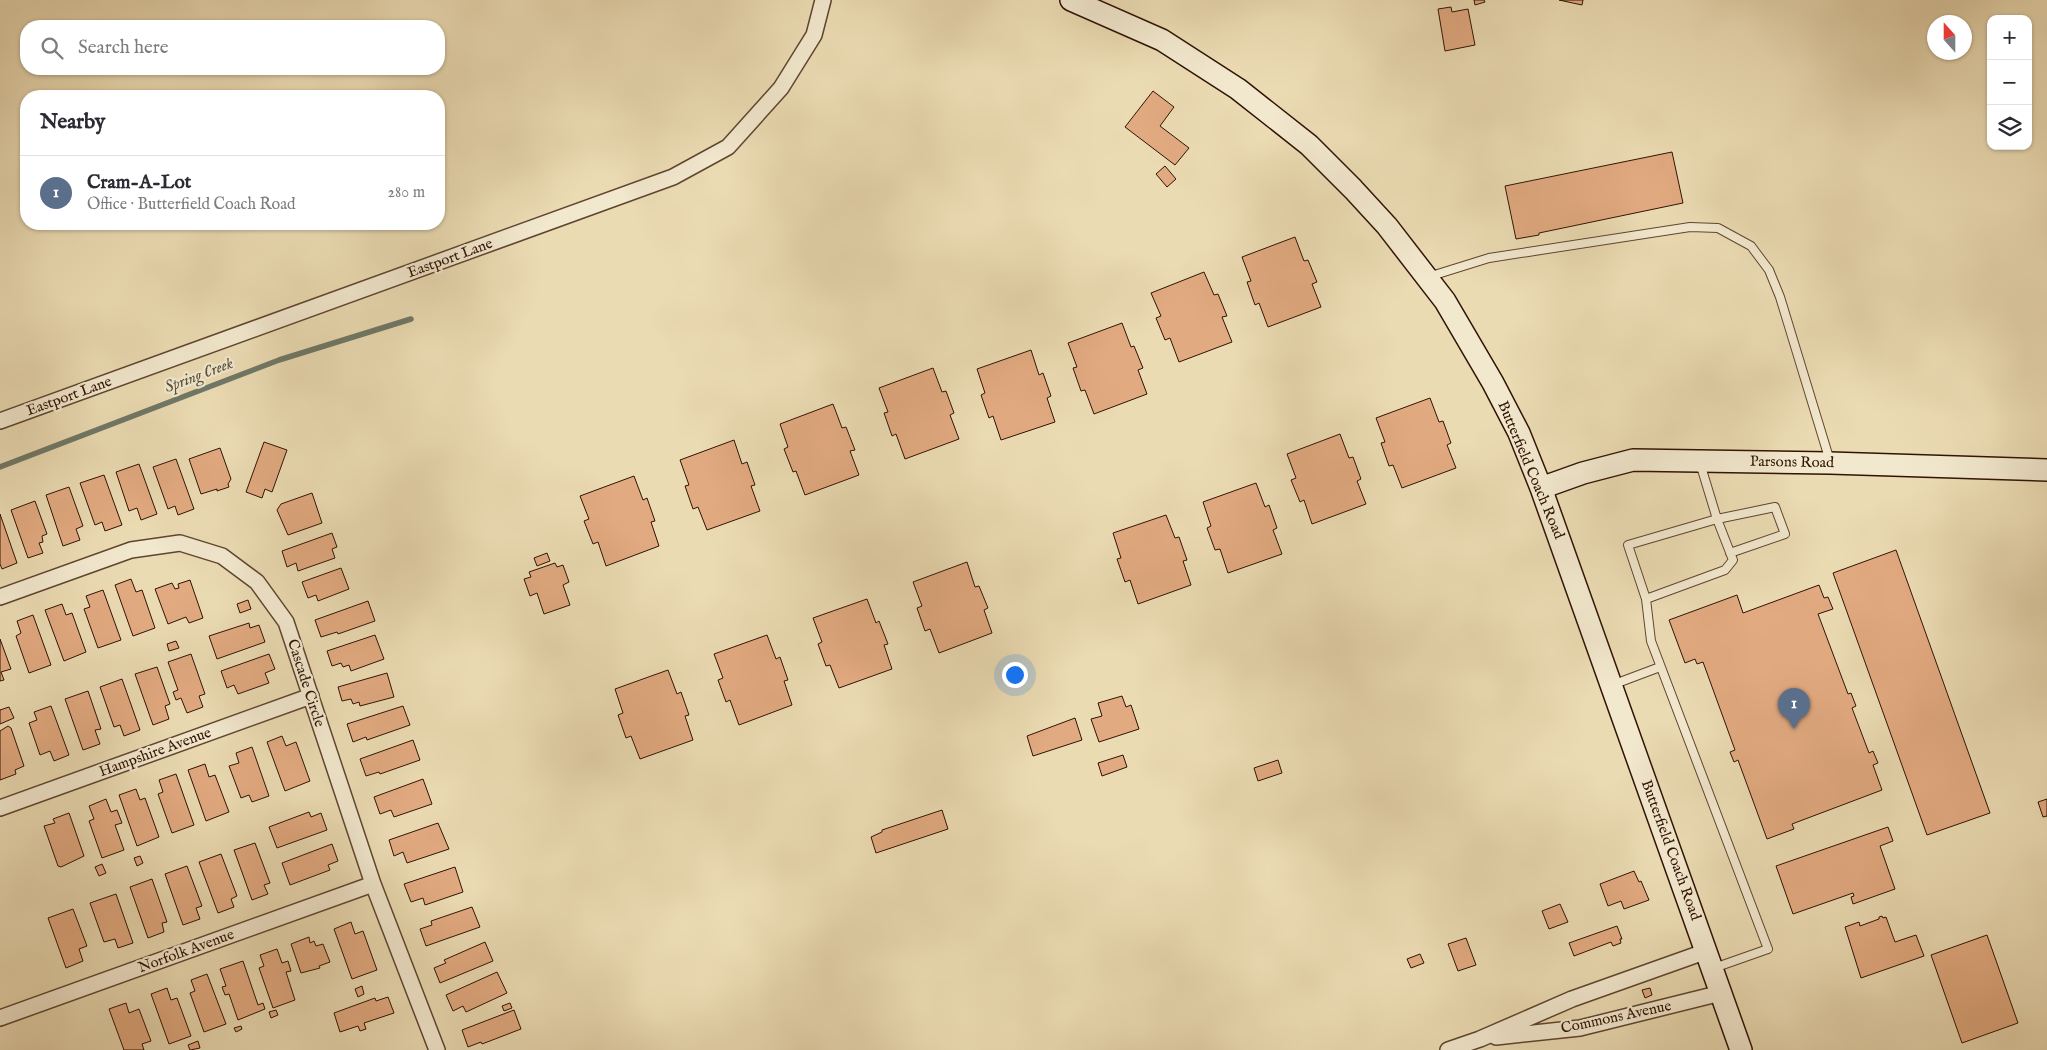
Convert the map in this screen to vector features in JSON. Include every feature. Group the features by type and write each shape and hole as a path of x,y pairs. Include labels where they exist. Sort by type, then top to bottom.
{"main road":[{"name":"Butterfield Coach Road","path":"1071,0 1162,40 1238,89 1309,146 1353,189 1428,277 1445,301 1493,383 1519,433 1541,488 1741,1050"},
{"name":"Parsons Road","path":"1541,488 1583,473 1633,460 1830,463 2047,470"}],"street":[{"name":"Eastport Lane","path":"0,421 673,177 728,146 781,88 814,35 823,0"},
{"name":"Cascade Circle","path":"0,598 131,550 180,544 222,556 257,582 286,622 373,884 437,1050"},
{"name":"Hampshire Avenue","path":"0,808 310,696"},
{"name":"Norfolk Avenue","path":"0,1018 373,884"},
{"name":"Commons Avenue","path":"1448,1050 1480,1039 1572,999 1710,960"},
{"name":"Commons Avenue","path":"1480,1039 1580,1028 1721,993"}],"lane":[{"path":"1428,277 1489,258 1690,227 1718,228 1751,246 1769,270 1780,297 1830,463"},
{"path":"1646,600 1725,570 1733,560 1717,519 1700,461"},
{"path":"1710,960 1768,949 1651,642 1646,600 1628,545 1717,519 1775,507 1785,534 1730,553"},
{"path":"1612,685 1660,667"}],"building":[{"path":"1474,0 1484,0 1485,2 1475,5"},
{"path":"1559,0 1583,0 1582,5"},
{"path":"1451,7 1452,12 1468,9 1475,45 1445,51 1438,9"},
{"path":"1153,91 1174,107 1160,126 1189,148 1175,165 1125,127"},
{"path":"1672,152 1683,203 1516,239 1505,186"},
{"path":"1165,166 1176,179 1167,187 1156,174"},
{"path":"1295,237 1304,261 1308,260 1317,282 1312,284 1321,307 1268,327 1259,303 1255,305 1247,282 1251,281 1242,257"},
{"path":"1204,272 1214,295 1218,294 1227,316 1222,317 1232,342 1179,362 1170,338 1165,340 1156,318 1161,316 1151,293"},
{"path":"1122,323 1131,347 1134,346 1143,368 1138,370 1147,394 1094,414 1085,390 1081,391 1073,368 1077,367 1068,343"},
{"path":"1031,350 1039,375 1043,373 1051,396 1047,398 1055,422 1001,440 993,416 989,418 981,395 985,393 977,369"},
{"path":"933,368 942,392 946,391 954,413 950,415 959,439 905,459 896,434 892,436 884,413 888,412 879,388"},
{"path":"1430,398 1439,422 1443,421 1451,443 1447,445 1456,468 1402,488 1393,465 1389,466 1381,443 1385,442 1376,418"},
{"path":"833,404 842,428 846,427 855,450 850,451 859,475 805,495 796,471 793,472 784,449 788,447 780,424"},
{"path":"1340,434 1349,458 1353,457 1361,479 1357,481 1366,504 1312,524 1304,500 1300,502 1291,480 1296,478 1287,454"},
{"path":"734,440 742,464 747,462 755,485 751,486 760,511 707,530 698,507 693,509 685,486 689,485 680,460"},
{"path":"264,442 287,450 272,492 265,489 262,498 246,492"},
{"path":"220,448 231,479 228,484 229,487 201,494 189,459"},
{"path":"176,459 194,509 178,515 175,506 168,509 153,467"},
{"path":"139,464 157,514 141,520 137,508 129,511 116,472"},
{"path":"104,475 122,525 105,531 102,522 95,525 80,483"},
{"path":"634,476 643,500 647,498 655,521 651,522 659,546 606,566 598,542 593,544 584,521 589,519 580,496"},
{"path":"1256,483 1265,507 1269,505 1277,528 1273,530 1282,554 1228,573 1220,549 1215,550 1207,528 1211,526 1203,502"},
{"path":"69,487 83,526 76,529 80,540 63,546 46,495"},
{"path":"312,493 322,523 288,535 277,510 281,504"},
{"path":"35,501 47,534 42,536 43,542 39,543 43,553 28,558 11,510"},
{"path":"0,514 17,563 2,569 0,564"},
{"path":"1166,515 1175,538 1179,537 1187,560 1183,561 1191,585 1138,604 1130,580 1125,582 1117,559 1121,558 1113,533"},
{"path":"332,533 337,547 332,549 335,558 298,571 296,563 287,567 282,551"},
{"path":"1896,550 1990,813 1927,835 1833,573"},
{"path":"547,553 550,561 537,566 534,558"},
{"path":"967,562 975,587 979,586 988,608 984,610 992,633 939,653 930,629 925,631 917,608 922,606 913,582"},
{"path":"555,563 557,567 563,565 569,582 563,585 570,605 544,614 537,593 530,596 524,579 531,577 529,572"},
{"path":"341,568 349,589 318,601 316,595 308,598 302,582"},
{"path":"131,579 136,592 142,590 155,628 133,636 115,585"},
{"path":"190,580 203,618 189,623 186,617 168,624 155,589 172,583 175,589 179,588 178,584"},
{"path":"1819,585 1824,598 1828,597 1833,609 1818,614 1848,694 1851,693 1856,706 1852,708 1869,753 1873,751 1878,763 1873,765 1882,790 1792,824 1794,829 1767,839 1738,760 1734,762 1730,752 1735,750 1703,662 1697,664 1695,659 1685,663 1669,620 1737,595 1743,613"},
{"path":"103,590 121,640 98,648 84,609 90,607 86,596"},
{"path":"867,599 876,623 879,621 888,644 884,645 892,669 839,688 830,665 826,666 818,644 822,642 813,618"},
{"path":"248,600 251,609 240,613 237,604"},
{"path":"368,601 375,621 338,634 337,632 321,637 315,620"},
{"path":"62,604 66,615 72,613 86,652 64,661 45,610"},
{"path":"33,615 51,665 29,673 16,636 21,633 17,621"},
{"path":"249,623 250,628 259,625 265,642 217,659 209,636"},
{"path":"375,635 384,659 351,671 349,665 343,667 341,663 332,666 327,651"},
{"path":"767,635 776,659 780,657 788,680 784,681 792,705 739,725 730,700 726,702 718,680 723,678 714,654"},
{"path":"0,639 11,669 1,672 4,680 0,681"},
{"path":"176,641 179,648 169,651 167,644"},
{"path":"191,654 205,694 199,696 203,707 187,713 181,698 176,700 173,692 178,690 168,662"},
{"path":"269,654 275,669 265,673 269,683 238,694 234,685 227,688 221,671"},
{"path":"157,667 170,704 165,706 169,719 153,725 135,674"},
{"path":"668,670 677,694 681,692 689,715 685,716 693,740 640,759 631,736 626,738 618,715 623,713 615,689"},
{"path":"387,673 394,697 360,706 359,702 353,704 351,699 342,701 338,687"},
{"path":"122,679 140,730 124,736 120,725 114,727 100,687"},
{"path":"88,691 101,729 95,730 100,744 83,750 65,699"},
{"path":"1122,696 1126,707 1131,705 1139,729 1099,742 1091,719 1102,716 1098,703"},
{"path":"51,706 69,755 54,761 50,751 40,755 29,723 37,720 34,712"},
{"path":"403,706 410,725 367,740 366,737 353,742 347,724"},
{"path":"9,707 14,718 0,724 0,710"},
{"path":"1075,718 1082,740 1033,756 1027,736"},
{"path":"8,726 11,728 24,766 15,770 16,774 0,780 0,731"},
{"path":"282,736 286,746 296,742 310,781 285,791 267,742"},
{"path":"413,740 420,760 380,774 379,772 366,776 360,759"},
{"path":"252,747 269,796 252,802 249,795 241,798 229,766 239,763 236,753"},
{"path":"1123,755 1127,767 1102,776 1098,763"},
{"path":"1278,760 1282,773 1258,781 1254,768"},
{"path":"205,764 209,777 215,775 229,812 206,821 188,770"},
{"path":"176,774 194,825 172,833 158,794 163,792 159,780"},
{"path":"423,779 432,804 394,817 391,810 380,814 374,797"},
{"path":"136,789 140,800 145,798 159,837 137,846 119,795"},
{"path":"106,799 111,812 117,810 122,823 115,825 124,850 102,858 89,821 94,819 89,806"},
{"path":"2047,799 2047,816 2043,817 2038,802"},
{"path":"942,810 948,829 876,853 871,837 882,832 882,830"},
{"path":"309,812 311,817 321,813 327,830 277,848 269,827"},
{"path":"69,813 84,856 61,867 58,866 44,826 55,823 53,819"},
{"path":"438,823 449,849 407,863 403,852 394,856 389,840"},
{"path":"1888,827 1893,841 1880,846 1895,889 1853,904 1851,897 1854,896 1853,893 1793,914 1776,866"},
{"path":"255,843 270,883 264,885 268,894 252,900 234,850"},
{"path":"332,844 338,861 328,865 330,870 290,885 282,863"},
{"path":"221,854 237,896 231,899 234,907 218,913 199,862"},
{"path":"140,856 143,863 137,866 134,858"},
{"path":"102,864 106,873 99,876 95,867"},
{"path":"187,866 202,906 196,908 200,919 183,925 165,874"},
{"path":"455,867 463,892 425,905 423,898 411,902 404,884"},
{"path":"1634,871 1639,882 1641,881 1649,900 1624,909 1621,901 1608,906 1600,884"},
{"path":"152,879 167,922 162,923 164,932 148,938 130,887"},
{"path":"116,894 133,943 118,948 115,939 104,942 90,903"},
{"path":"1560,904 1568,922 1549,929 1542,911"},
{"path":"472,907 480,927 426,946 420,929 432,925 431,921"},
{"path":"73,909 87,946 79,949 83,961 66,968 48,918"},
{"path":"1882,916 1883,918 1886,917 1895,942 1916,935 1924,956 1861,978 1845,927 1859,922 1860,926"},
{"path":"351,922 355,934 363,931 377,970 352,979 334,929"},
{"path":"1617,926 1622,939 1620,939 1621,943 1613,946 1611,942 1574,956 1569,943"},
{"path":"1987,935 2018,1023 1962,1043 1931,955"},
{"path":"309,937 310,943 314,941 316,946 323,944 330,962 319,966 320,968 301,973 291,944"},
{"path":"1466,938 1476,965 1458,971 1448,944"},
{"path":"485,942 493,961 440,983 434,968 446,963 444,960"},
{"path":"277,949 282,963 288,961 291,971 286,972 295,1000 273,1008 259,968 264,966 260,955"},
{"path":"1420,954 1424,963 1411,968 1407,959"},
{"path":"243,961 258,1005 263,1003 265,1009 238,1020 229,994 225,995 222,987 226,986 220,969"},
{"path":"497,972 507,993 466,1012 463,1006 453,1011 446,995"},
{"path":"207,974 226,1024 204,1032 190,993 195,991 191,980"},
{"path":"362,986 364,994 358,997 355,989"},
{"path":"167,988 171,1000 177,998 191,1036 169,1044 151,994"},
{"path":"1650,988 1652,995 1645,998 1642,990"},
{"path":"388,997 394,1013 364,1023 366,1029 360,1031 358,1026 340,1032 334,1013 375,998 376,1001"},
{"path":"126,1003 129,1013 139,1009 151,1041 142,1044 144,1050 124,1050 109,1009"},
{"path":"510,1003 512,1008 504,1011 502,1006"},
{"path":"276,1010 278,1015 271,1018 269,1012"},
{"path":"514,1010 521,1029 482,1044 481,1042 468,1047 462,1030"},
{"path":"241,1026 242,1029 236,1032 234,1028"},
{"path":"198,1041 200,1048 190,1050 188,1045"}],"waterway":[{"name":"Spring Creek","path":"0,467 279,360 411,319"}],"place":[{"name":"Cram-A-Lot","path":"1794,729"}]}
